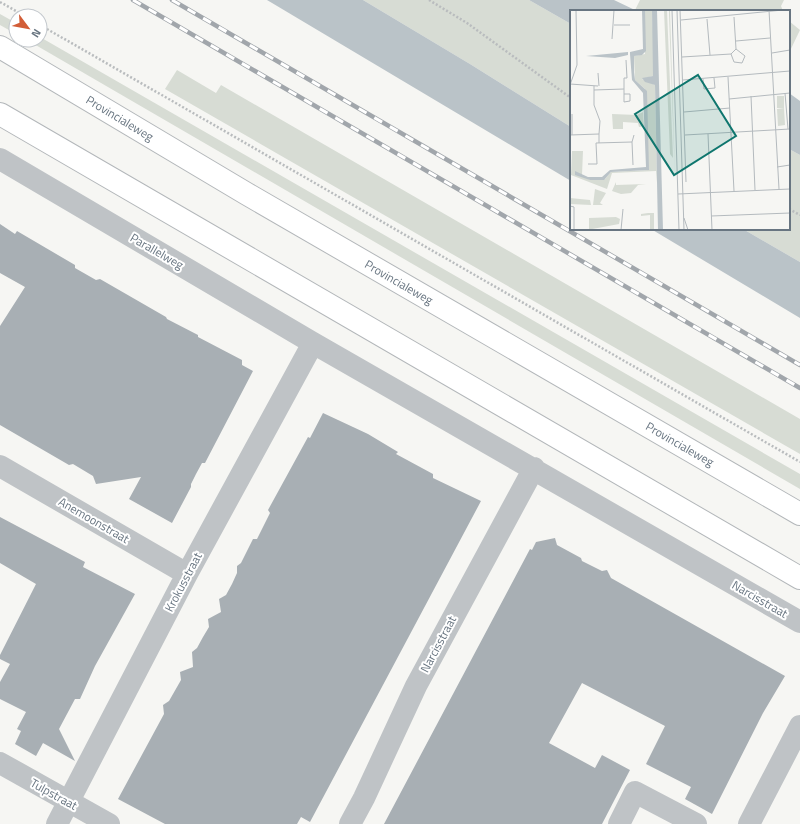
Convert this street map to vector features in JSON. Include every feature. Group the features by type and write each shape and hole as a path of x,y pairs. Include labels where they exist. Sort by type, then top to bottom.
{"main road":[{"name":"Provincialeweg","path":"0,47 247,194 800,514"},
{"path":"0,114 800,578"}],"street":[{"name":"Parallelweg","path":"0,159 313,342"},
{"name":"Narcisstraat","path":"313,342 800,622"},
{"name":"Krokusstraat","path":"58,824 187,574 313,342"},
{"name":"Anemoonstraat","path":"0,466 187,574"},
{"name":"Narcisstraat","path":"350,824 416,686 534,468"},
{"path":"748,824 800,726"},
{"name":"Tulpstraat","path":"0,763 69,803 109,824"},
{"path":"619,824 635,792 696,824"}],"path":[{"path":"429,0 467,23 570,97"},
{"path":"0,2 11,8"},
{"path":"48,30 800,462"},
{"path":"790,210 800,215"}],"shaded area":[{"path":"267,0 363,0 570,126 570,180"},
{"path":"363,0 529,0 570,23 570,126"},
{"path":"529,0 614,0 635,10 570,10 570,23"},
{"path":"640,0 784,0 781,6 783,10 635,10"},
{"path":"0,14 8,18 8,30 0,25"},
{"path":"790,22 800,30 790,51"},
{"path":"48,42 800,474 800,489 41,48 48,48"},
{"path":"177,70 216,93 221,85 800,419 800,454 165,89"},
{"path":"790,94 800,101 800,155 790,150"},
{"path":"790,150 800,155 800,262 745,230 790,230"},
{"path":"653,230 745,230 800,262 800,318"}],"building":[{"path":"0,224 15,234 17,231 75,265 75,268 96,280 100,279 166,317 167,319 198,335 198,337 242,360 242,365 253,371 205,463 202,463 196,474 191,487 172,523 129,499 141,477 96,484 93,476 73,464 69,465 0,425 0,326 25,287 0,273"},
{"path":"323,413 368,434 398,452 396,454 433,474 433,478 481,501 310,822 301,817 297,824 165,824 118,799 164,714 163,705 169,701 181,680 180,672 193,667 192,652 197,648 209,627 208,619 221,612 219,599 226,595 237,573 237,566 241,563 253,539 257,539 270,513 268,510 308,437 310,438"},
{"path":"0,517 85,562 83,567 135,594 95,666 80,699 75,699 59,729 75,761 43,743 36,756 15,744 21,731 17,729 26,712 0,699 0,682 10,664 0,659 0,655 36,584 0,563"},
{"path":"555,538 557,545 581,558 582,561 602,571 607,570 611,578 785,676 763,713 712,814 685,799 691,787 646,764 665,726 582,683 549,743 595,768 602,755 630,770 602,824 384,824 530,549 532,550 536,542"}],"railway":[{"path":"133,0 800,388"},
{"path":"172,0 800,365"}]}
